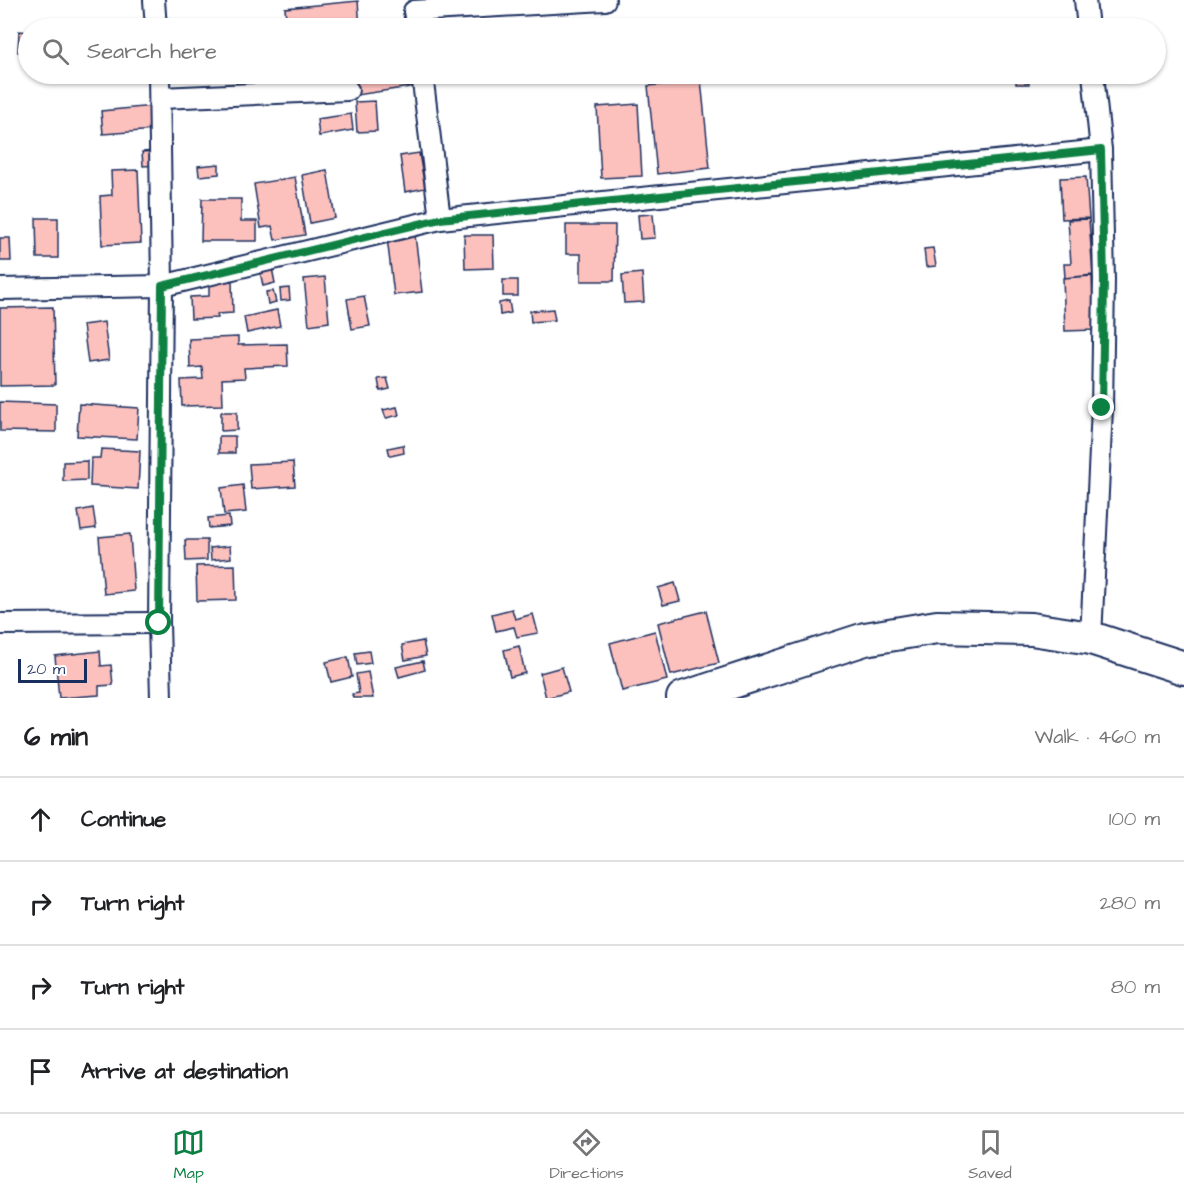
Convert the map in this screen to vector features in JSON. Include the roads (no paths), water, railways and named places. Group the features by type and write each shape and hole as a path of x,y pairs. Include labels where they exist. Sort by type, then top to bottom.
{"main road":[{"path":"683,698 866,639 937,627 1031,629 1091,638 1184,668"}],"street":[{"path":"154,0 155,18"},
{"path":"415,18 414,11 605,0"},
{"path":"1085,0 1087,18"},
{"path":"159,84 162,286 159,623 161,698"},
{"path":"423,84 440,219"},
{"path":"1091,638 1102,408 1104,280 1101,150 1094,84"},
{"path":"160,98 348,90"},
{"path":"0,289 162,286 440,219 1101,150"},
{"path":"0,624 159,623"}]}
